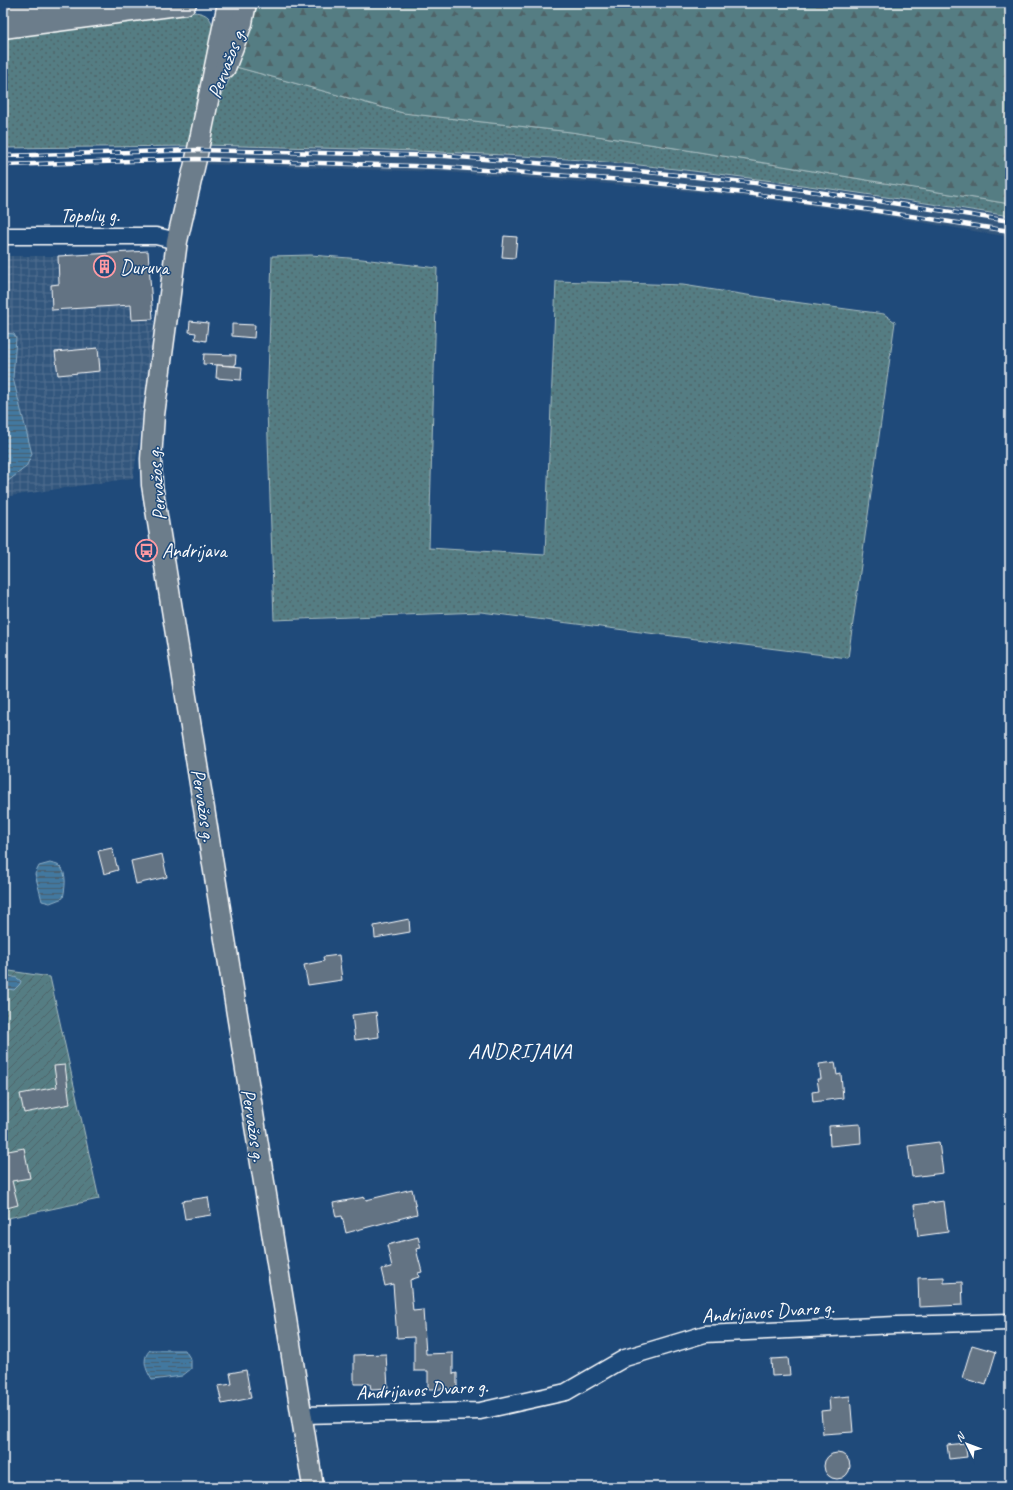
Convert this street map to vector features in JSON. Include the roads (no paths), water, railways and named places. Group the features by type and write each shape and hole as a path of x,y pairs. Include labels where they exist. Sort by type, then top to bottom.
{"highway":[{"path":"3,12 63,3"},
{"path":"3,27 185,3"}],"main road":[{"name":"Pervažos g.","path":"228,3 177,242 154,415 151,459 152,485 313,1487"},
{"name":"Pervažos g.","path":"203,122 242,23 246,3"}],"street":[{"name":"Topolių g.","path":"3,236 156,236 177,242"},
{"name":"Andrijavos Dvaro g.","path":"302,1415 480,1411 566,1392 625,1358 705,1334 896,1325 1010,1322"}],"railway":[{"path":"3,156 197,150 446,156 638,171 755,183 1010,221"},
{"path":"3,165 196,159 444,167 637,181 754,194 1010,231"}],"place":[{"name":"Duruva","path":"104,267"},
{"name":"Andrijava","path":"146,550"}],"district":[{"name":"ANDRIJAVA","path":"520,1050"}]}
